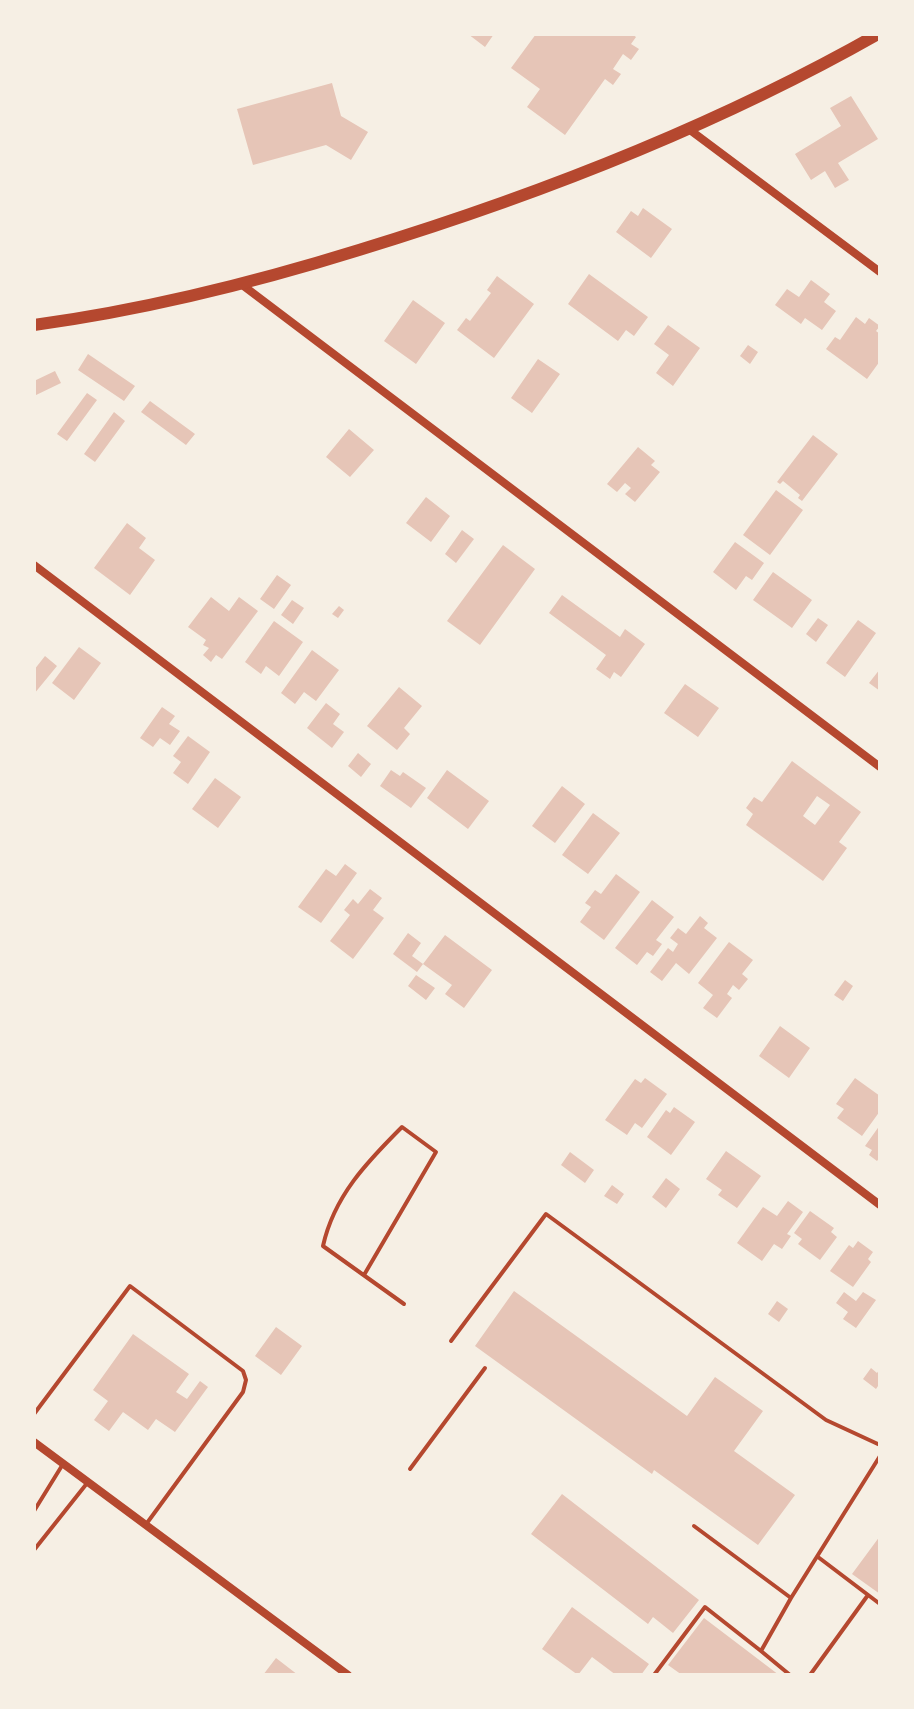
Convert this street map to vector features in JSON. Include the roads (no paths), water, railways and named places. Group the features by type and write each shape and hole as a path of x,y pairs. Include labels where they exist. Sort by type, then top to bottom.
{"main road":[{"path":"34,325 241,284 471,215 690,130 878,34"}],"street":[{"path":"690,130 880,272"},
{"path":"241,284 880,767"},
{"path":"34,565 880,1205"},
{"path":"34,1442 348,1675"}],"lane":[{"path":"364,1275 436,1152 402,1127 342,1194 327,1226 323,1246 404,1304"},
{"path":"451,1341 546,1214 826,1420 880,1445"},
{"path":"34,1414 130,1286 243,1371 246,1380 243,1392 146,1525"},
{"path":"410,1469 485,1368"},
{"path":"761,1651 880,1456"},
{"path":"34,1511 63,1464"},
{"path":"34,1550 88,1482"},
{"path":"694,1526 791,1598"},
{"path":"818,1557 880,1604"},
{"path":"810,1675 868,1595"},
{"path":"654,1675 705,1607 790,1675"}]}
